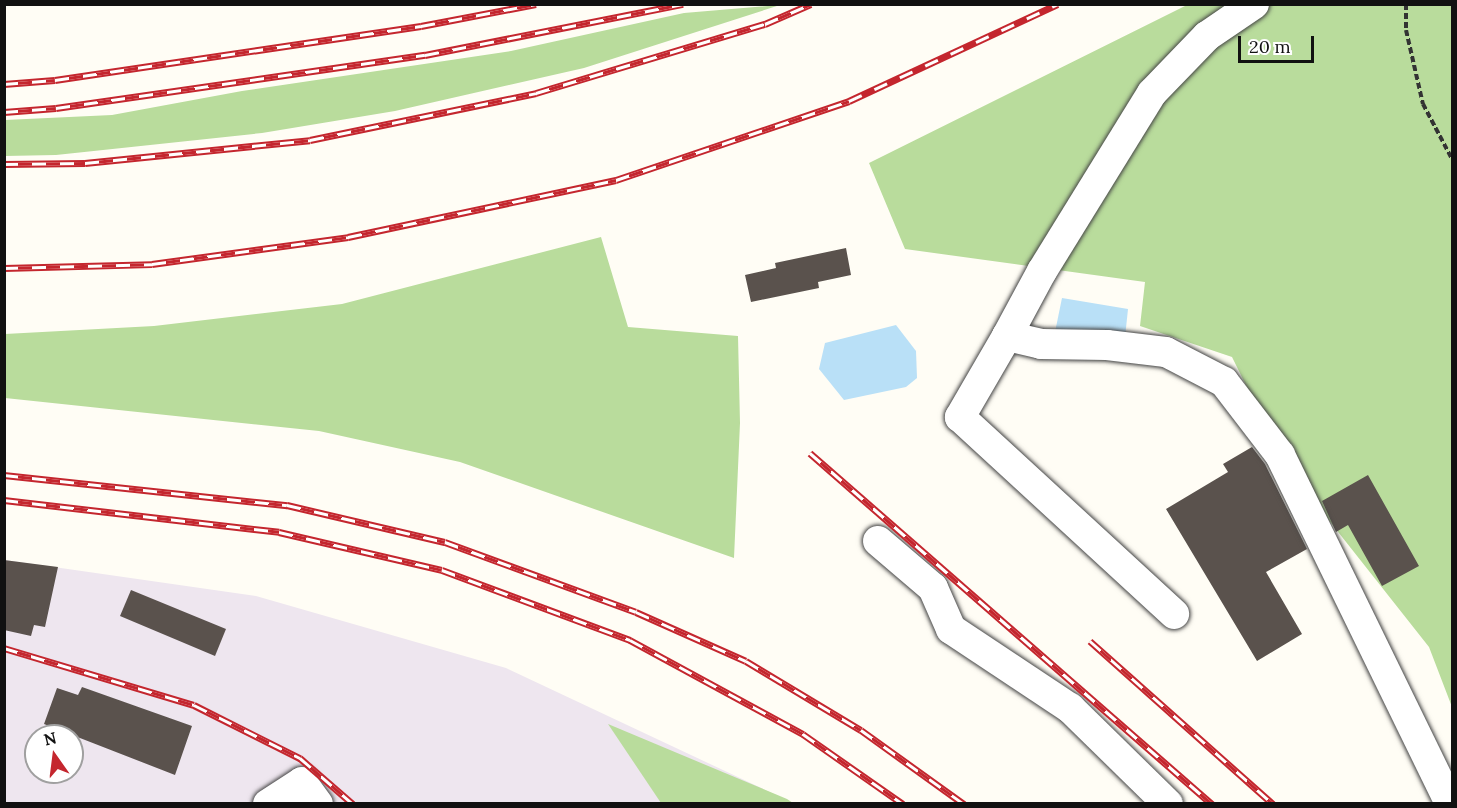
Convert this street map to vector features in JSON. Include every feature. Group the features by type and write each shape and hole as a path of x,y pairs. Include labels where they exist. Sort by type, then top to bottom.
{"lane":[{"path":"1174,614 960,417 1042,271 1152,93 1207,36 1254,4"},
{"path":"1007,336 1041,344 1107,345 1166,352 1224,382 1280,455 1449,804"},
{"path":"878,542 933,588 951,629 1070,708 1168,804"},
{"path":"268,804 302,782 318,804"}],"path":[{"path":"1406,4 1406,30 1423,104 1452,159"}],"shaded area":[{"path":"5,560 256,596 506,668 793,803 5,804"}],"green space":[{"path":"780,5 584,68 395,111 262,133 56,155 5,156 5,120 112,115 242,91 511,51 684,13"},
{"path":"1187,5 1452,5 1452,707 1429,647 1286,466 1232,357 1140,326 1145,282 905,249 869,163"},
{"path":"601,237 628,327 738,336 740,423 734,558 460,462 319,431 5,398 5,334 154,326 342,304"},
{"path":"608,724 787,799 793,803 661,803"}],"water":[{"path":"1062,298 1128,309 1124,347 1054,337"},
{"path":"896,325 916,351 917,378 906,387 844,400 819,369 825,343"}],"building":[{"path":"846,248 851,275 818,282 819,288 751,302 745,275 776,268 775,263"},
{"path":"1252,447 1265,464 1307,549 1266,572 1302,634 1257,661 1166,509 1228,472 1223,464"},
{"path":"1368,475 1419,566 1382,586 1348,525 1336,532 1322,501"},
{"path":"4,560 58,567 45,627 34,625 31,636 4,630"},
{"path":"131,590 226,629 215,656 120,616"},
{"path":"82,687 192,726 175,775 84,740 84,724 44,724 57,688 78,695"}],"railway":[{"path":"4,84 55,80 421,26 536,4"},
{"path":"4,112 56,108 425,55 683,4"},
{"path":"4,164 85,163 310,140 536,93 765,24 811,4"},
{"path":"4,268 152,264 348,237 616,180 849,101 1058,4"},
{"path":"810,453 1212,804"},
{"path":"4,475 287,505 445,542 636,612 746,661 861,730 964,804"},
{"path":"4,500 279,532 442,570 630,640 803,734 903,804"},
{"path":"1090,641 1273,804"},
{"path":"4,648 194,705 300,758 353,804"}]}
